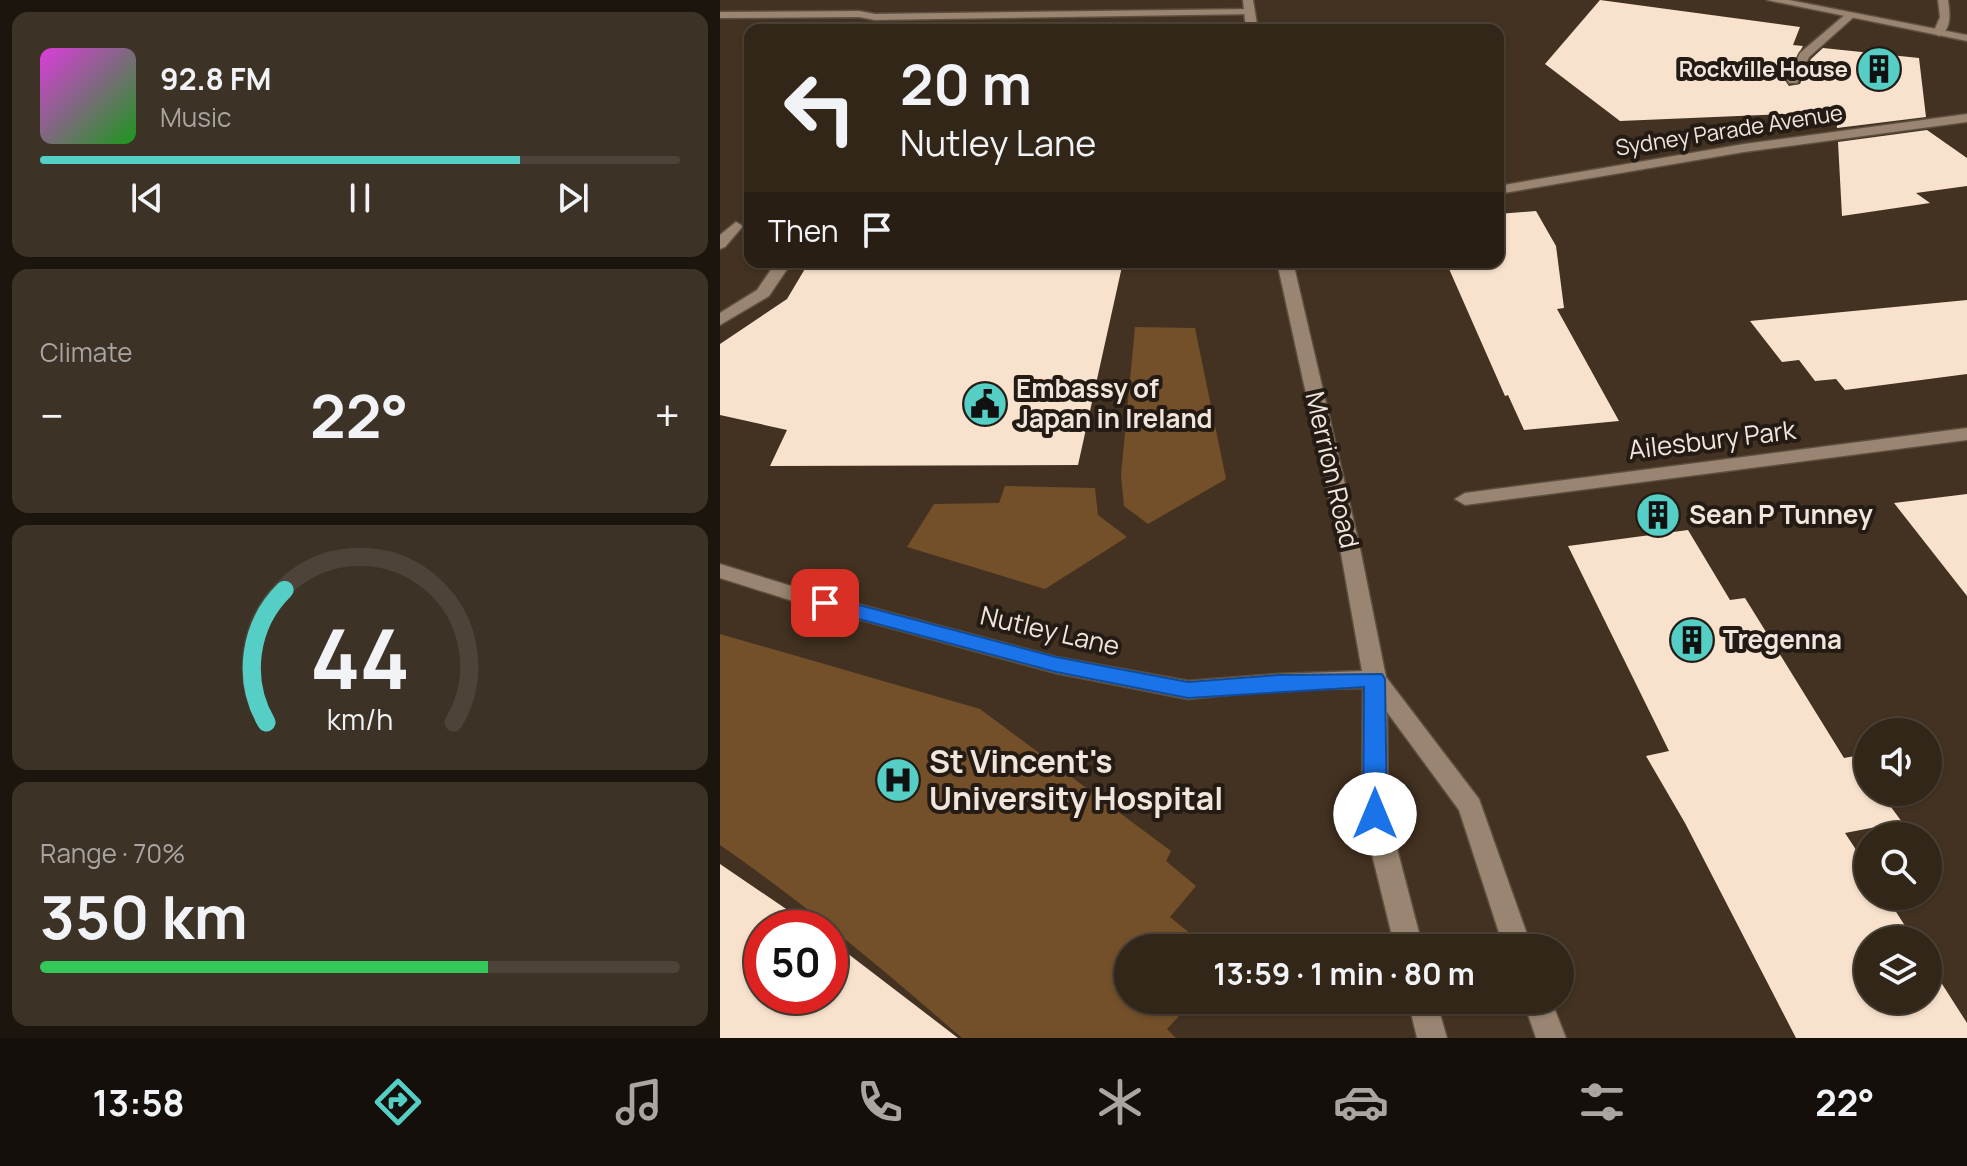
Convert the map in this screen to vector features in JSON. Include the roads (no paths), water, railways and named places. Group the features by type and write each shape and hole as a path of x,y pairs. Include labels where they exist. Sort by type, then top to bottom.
{"street":[{"path":"1772,0 1967,38"},
{"path":"1939,33 1945,17 1943,0"},
{"path":"720,15 859,14 875,17 1249,6"},
{"path":"1793,80 1804,55 1851,15"},
{"name":"Sydney Parade Avenue","path":"1504,189 1744,148 1967,118"},
{"path":"720,244 736,226"},
{"path":"720,320 763,293 780,268"},
{"name":"Merrion Road","path":"1286,268 1350,548 1375,679 1375,814 1405,934"},
{"name":"Ailesbury Park","path":"1465,499 1967,434"},
{"name":"Nutley Lane","path":"720,571 796,595 1056,665 1188,690 1278,682 1375,679"},
{"name":"Merrion Road","path":"1375,679 1470,806 1513,934"},
{"path":"1426,1014 1432,1038"},
{"path":"1542,1014 1551,1038"}],"place":[{"name":"Rockville House","path":"1879,69"},
{"name":"Embassy of Japan in Ireland","path":"985,404"},
{"name":"Sean P Tunney","path":"1658,515"},
{"name":"Tregenna","path":"1692,640"},
{"name":"St Vincent's University Hospital","path":"898,780"}]}
